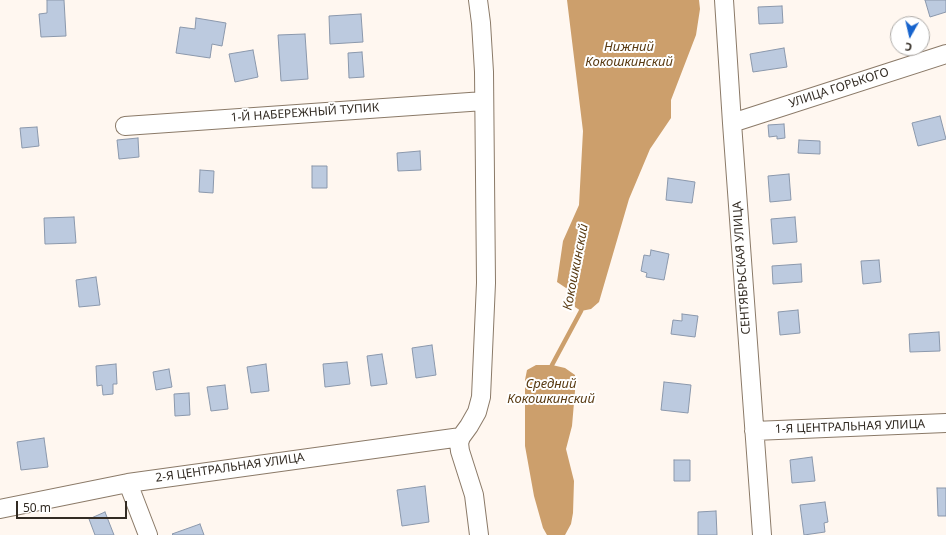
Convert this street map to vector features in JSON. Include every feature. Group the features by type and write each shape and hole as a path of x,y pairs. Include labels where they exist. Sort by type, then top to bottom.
{"street":[{"path":"478,0 484,72 486,282 481,397 477,412 461,437 459,443 460,451 474,495 479,535"},
{"name":"СЕНТЯБРЬСКАЯ УЛИЦА","path":"724,0 762,535"},
{"name":"УЛИЦА ГОРЬКОГО","path":"732,123 946,54"},
{"name":"1-Й НАБЕРЕЖНЫЙ ТУПИК","path":"125,126 484,100"},
{"name":"1-Я ЦЕНТРАЛЬНАЯ УЛИЦА","path":"754,431 946,423"},
{"name":"2-Я ЦЕНТРАЛЬНАЯ УЛИЦА","path":"0,509 128,483 461,437"},
{"path":"128,483 148,535"}],"water":[{"name":"Нижний Кокошкинский","path":"567,0 699,0 700,9 696,35 671,100 671,118 650,149 629,199 599,302 591,309 581,311 575,307 574,297 569,290 557,282 563,241 579,205 583,131"},
{"name":"Средний Кокошкинский","path":"536,365 552,365 565,368 575,375 572,426 566,449 574,481 573,513 571,524 565,535 547,535 543,528 534,496 525,446 525,380 527,370"}],"building":[{"path":"47,0 64,0 66,36 41,37 39,14 47,13"},
{"path":"925,0 946,0 946,12 930,16"},
{"path":"782,6 783,23 759,24 758,7"},
{"path":"361,14 363,42 330,44 329,16"},
{"path":"196,18 226,23 222,46 212,44 210,58 176,53 180,27 195,29"},
{"path":"305,34 308,79 281,81 278,35"},
{"path":"784,48 787,67 753,72 750,54"},
{"path":"253,50 258,77 235,82 229,54"},
{"path":"362,52 364,77 349,78 348,53"},
{"path":"940,116 946,139 918,146 912,123"},
{"path":"784,124 785,138 777,139 777,136 769,137 768,125"},
{"path":"37,127 39,146 22,148 20,128"},
{"path":"138,138 139,157 119,159 117,140"},
{"path":"799,140 820,141 820,154 798,153"},
{"path":"420,151 421,170 398,171 397,153"},
{"path":"312,166 327,166 327,188 312,188"},
{"path":"200,170 214,171 213,193 199,192"},
{"path":"789,174 791,200 770,202 768,176"},
{"path":"668,178 695,182 692,203 666,200"},
{"path":"74,217 76,243 45,244 44,218"},
{"path":"795,217 797,242 773,244 771,219"},
{"path":"651,250 669,254 664,280 646,277 647,273 641,271 644,255 650,256"},
{"path":"879,260 881,282 863,284 861,261"},
{"path":"801,264 802,282 773,284 772,266"},
{"path":"96,277 100,305 79,307 76,280"},
{"path":"798,310 800,333 780,335 778,312"},
{"path":"682,314 698,316 695,337 671,334 673,320 682,321"},
{"path":"939,332 940,351 910,352 909,334"},
{"path":"432,345 436,375 416,378 412,348"},
{"path":"382,354 387,384 371,386 367,356"},
{"path":"347,362 350,384 325,387 323,364"},
{"path":"116,364 117,384 113,384 113,394 103,395 102,385 97,386 96,366"},
{"path":"266,364 269,391 251,393 247,367"},
{"path":"169,369 172,387 156,390 153,372"},
{"path":"664,382 691,385 688,413 661,410"},
{"path":"225,385 228,409 211,411 207,387"},
{"path":"189,393 190,415 175,416 174,394"},
{"path":"44,438 48,467 21,470 17,442"},
{"path":"812,457 815,481 792,483 790,460"},
{"path":"674,460 690,460 690,481 674,481"},
{"path":"425,486 429,522 402,526 397,490"},
{"path":"937,488 946,488 946,516 938,516"},
{"path":"825,502 828,522 824,523 825,532 804,535 800,505"},
{"path":"716,511 717,535 698,535 698,512"},
{"path":"105,512 114,535 95,535 89,519"},
{"path":"200,524 204,535 172,534"}],"waterway":[{"name":"Кокошкинский","path":"552,372 552,365 581,311 582,306"}]}
